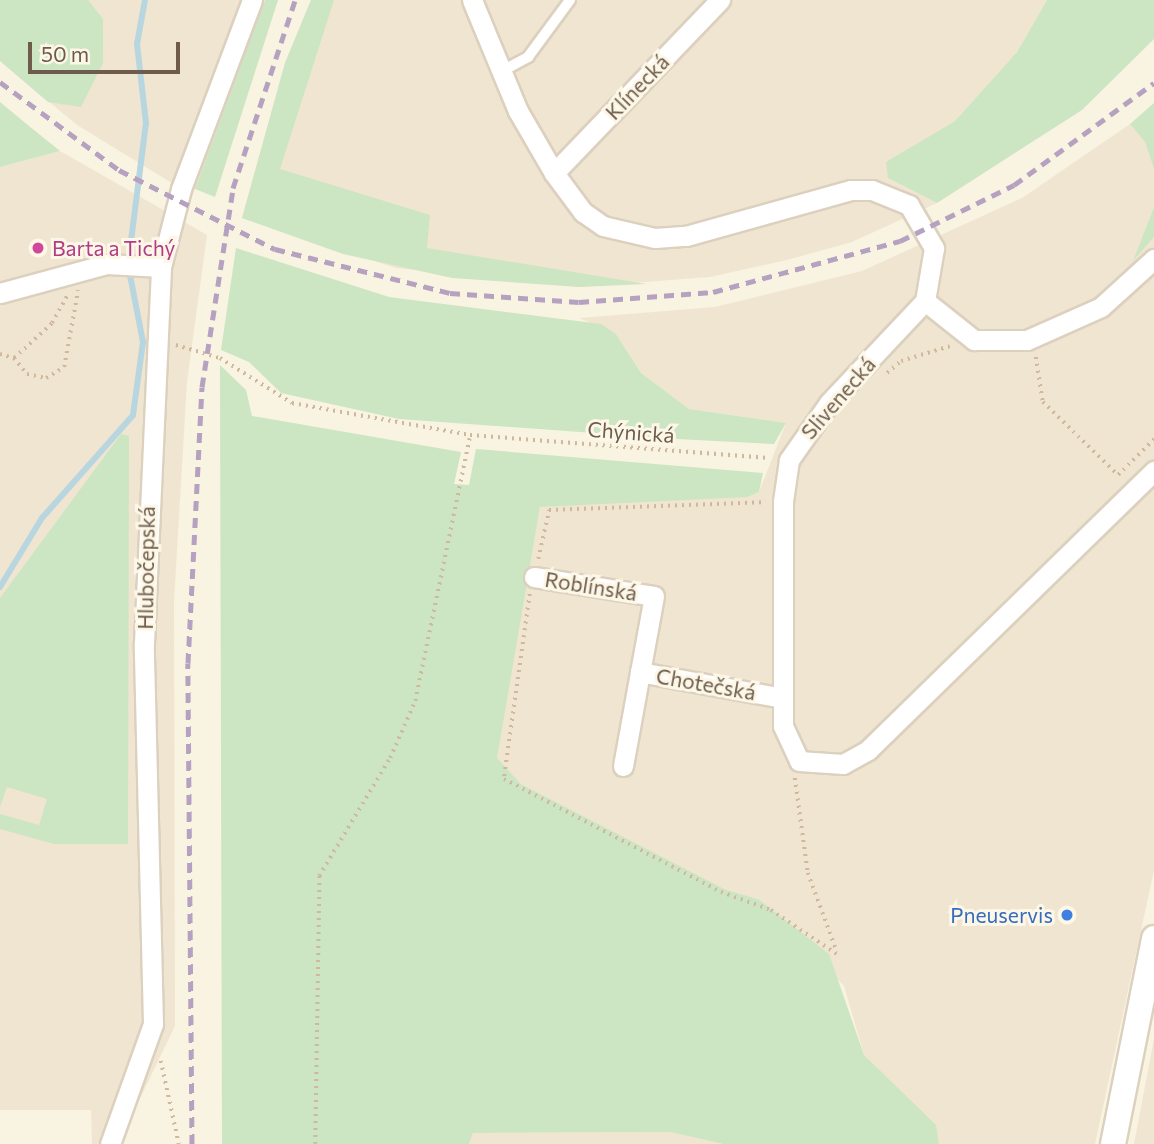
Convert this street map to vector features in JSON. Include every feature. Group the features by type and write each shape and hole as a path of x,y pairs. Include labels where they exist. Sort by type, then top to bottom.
{"street":[{"name":"Hlubočepská","path":"110,1144 153,1024 144,643 148,472 162,340 160,267 181,189 252,0"},
{"path":"472,0 502,72 554,173 583,212 603,226 655,238 686,236 851,190 894,196 916,212 934,248 925,301 974,340 1027,340 1101,307 1154,259"},
{"name":"Klínecká","path":"554,173 720,0"},
{"path":"0,293 79,280 107,264 160,267"},
{"name":"Slivenecká","path":"799,761 783,726 783,501 789,460 829,403 925,301"},
{"path":"799,761 843,764 868,750 1154,471"},
{"name":"Roblínská","path":"534,577 654,596 640,673"},
{"name":"Chotečská","path":"623,766 640,673 783,698"},
{"path":"1113,1144 1154,938"}],"lane":[{"path":"502,72 528,57 570,0"}],"path":[{"path":"14,358 52,323 79,280"},
{"path":"0,354 14,358 27,374 46,378 64,367 79,280"},
{"name":"Chýnická","path":"162,340 220,358 292,403 470,435 789,460"},
{"path":"881,378 901,361 974,340"},
{"path":"1027,340 1043,402 1118,475"},
{"path":"315,1144 316,930 323,867 390,758 415,701 470,435"},
{"path":"799,761 793,784 798,827 838,954"},
{"path":"153,1024 178,1144"}],"shaded area":[{"path":"0,0 265,0 195,189 180,188 77,125 0,61"},
{"path":"311,0 1047,0 1017,52 955,121 887,162 888,178 937,203 852,242 787,260 710,277 579,287 396,268 242,218 285,63"},
{"path":"1130,124 1145,142 1154,169 1154,207 1134,259 1154,237 1154,870 1095,1144 939,1144 935,1125 864,1055 844,986 758,899 726,891 521,784 496,758 540,507 759,492 786,423 689,409 641,373 616,334 579,318 715,307 862,271 1022,198"},
{"path":"60,151 207,235 187,382 174,601 175,1026 118,1144 92,1144 91,1110 0,1110 0,167"},
{"path":"1154,1039 1154,1144 1134,1144"},
{"path":"670,1132 723,1144 469,1144 473,1133"}],"green space":[{"path":"0,0 88,0 103,19 103,63 81,107 48,102 0,61"},
{"path":"265,0 278,0 215,197 195,189"},
{"path":"311,0 334,0 280,169 430,215 427,248 646,284 579,287 452,278 343,254 242,218 285,63"},
{"path":"1047,0 1154,0 1154,39 1082,110 937,203 888,178 886,162 955,121 1017,52"},
{"path":"0,102 29,126 60,151 0,167"},
{"path":"1154,103 1154,169 1145,142 1130,124"},
{"path":"1154,207 1154,237 1133,261"},
{"path":"236,248 389,297 601,324 616,334 641,373 689,409 786,423 774,444 677,439 399,419 281,393 249,362 221,350"},
{"path":"220,365 246,390 252,416 461,452 454,484 469,485 476,449 763,473 759,492 747,497 540,507 497,758 521,784 726,890 758,899 829,954 864,1055 936,1125 939,1144 723,1144 670,1132 473,1133 469,1144 222,1144"},
{"path":"121,434 129,436 128,844 54,844 0,829 0,814 39,825 47,799 7,787 0,807 0,598"}],"waterway":[{"path":"0,587 42,518 133,415 143,342 128,265 146,123 137,44 145,0"}],"railway":[{"path":"192,1144 188,663 202,387 233,188 295,0"},
{"path":"0,82 119,170 275,249 450,293 579,302 713,292 900,241 1014,185 1154,83"}],"place":[{"name":"Barta a Tichý","path":"38,248"},
{"name":"Pneuservis","path":"1067,915"}]}
